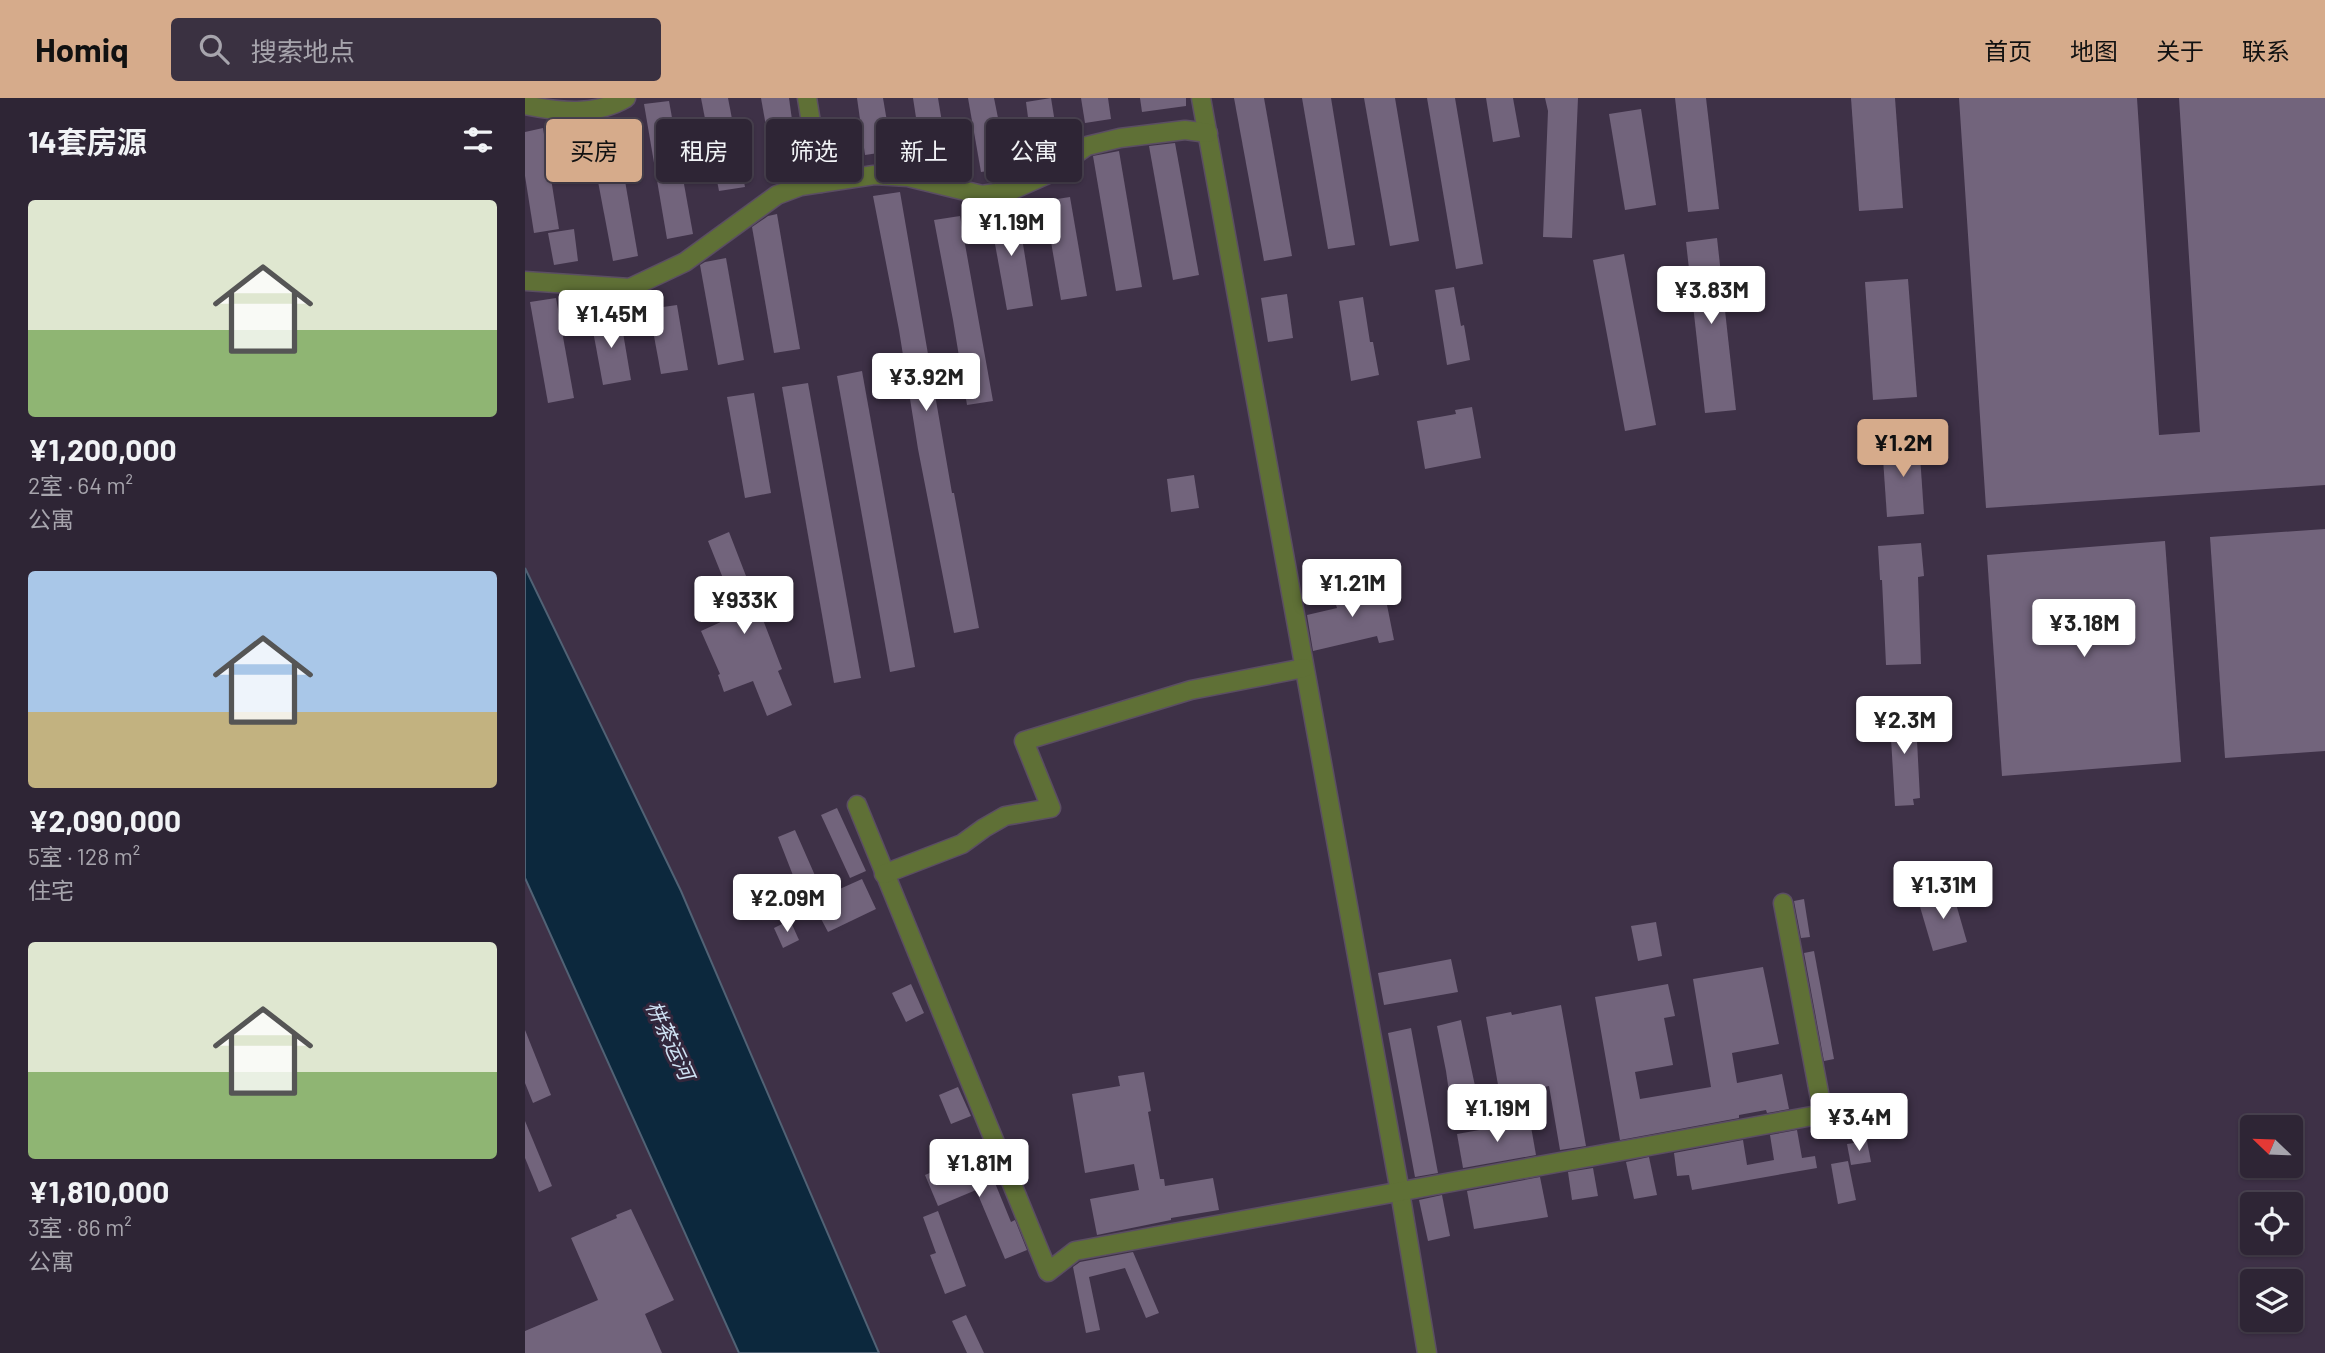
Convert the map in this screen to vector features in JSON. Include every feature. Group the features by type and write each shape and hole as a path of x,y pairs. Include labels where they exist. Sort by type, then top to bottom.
{"street":[{"path":"525,105 581,111 612,106 626,98"},
{"path":"807,98 821,183"},
{"path":"1201,98 1427,1353"},
{"path":"525,281 630,288 685,262 777,195 801,186 874,175 908,177 982,195 1010,191 1046,175 1087,146 1120,138 1185,130 1207,133"},
{"path":"884,874 962,844 1005,817 1051,808 1024,741 1191,690 1304,668"},
{"path":"857,805 1042,1257 1823,1114 1783,903"}],"water":[{"name":"栟茶运河","path":"525,568 681,891 879,1353 739,1353 525,878"}],"building":[{"path":"701,98 728,98 732,119 705,119"},
{"path":"761,98 789,98 792,119 766,119 766,126"},
{"path":"857,98 883,98 887,119 876,119 876,153 865,155"},
{"path":"913,98 938,98 941,119 916,119"},
{"path":"968,98 994,98 998,119 986,119 986,171 981,172"},
{"path":"1051,98 1054,119 1028,119 1026,102"},
{"path":"1081,98 1108,98 1111,119 1085,123"},
{"path":"1140,98 1186,98 1186,106 1142,112"},
{"path":"1234,98 1264,98 1292,256 1264,261"},
{"path":"1302,98 1331,98 1355,245 1328,249"},
{"path":"1364,98 1395,98 1419,241 1390,246"},
{"path":"1427,98 1455,98 1483,264 1456,269"},
{"path":"1486,98 1513,98 1520,137 1493,142"},
{"path":"1545,98 1578,98 1572,238 1543,237 1548,111"},
{"path":"1675,98 1706,98 1719,209 1688,212"},
{"path":"1851,98 1895,98 1903,208 1859,211"},
{"path":"1959,98 2137,98 2159,435 2200,432 2179,98 2325,98 2325,485 1986,508"},
{"path":"669,101 672,119 656,119 656,174 644,104"},
{"path":"1641,109 1656,205 1625,210 1609,114"},
{"path":"543,128 546,182 552,182 559,229 534,233 525,176 525,132"},
{"path":"1175,143 1199,275 1173,280 1149,146"},
{"path":"1119,151 1142,287 1116,291 1093,156"},
{"path":"598,182 625,182 638,256 613,261"},
{"path":"657,182 684,182 693,234 667,239"},
{"path":"717,182 744,182 745,187 719,191"},
{"path":"900,192 952,493 979,628 954,633 873,196"},
{"path":"1070,197 1087,296 1061,300 1044,201"},
{"path":"1017,207 1033,306 1007,310 989,211"},
{"path":"777,214 800,349 774,353 752,227 768,216"},
{"path":"960,216 993,401 967,405 934,220"},
{"path":"574,229 578,261 554,265 548,233"},
{"path":"1717,238 1736,410 1705,413 1686,242"},
{"path":"1624,254 1656,425 1625,431 1593,260"},
{"path":"726,258 744,360 718,365 700,265"},
{"path":"1908,279 1917,397 1873,400 1865,282"},
{"path":"1454,287 1470,360 1447,365 1435,290"},
{"path":"1287,294 1293,338 1268,342 1261,298"},
{"path":"1363,297 1370,342 1373,342 1379,375 1351,381 1339,301"},
{"path":"556,298 574,398 548,403 530,302"},
{"path":"677,305 688,370 661,374 649,309"},
{"path":"620,315 631,380 603,385 591,320"},
{"path":"862,371 915,667 890,672 837,376"},
{"path":"808,383 861,678 834,683 782,387"},
{"path":"754,393 771,493 745,498 727,397"},
{"path":"1472,407 1481,458 1425,469 1417,421 1456,414 1455,410"},
{"path":"1919,441 1924,514 1887,517 1882,444"},
{"path":"1194,475 1199,508 1171,512 1167,479"},
{"path":"2325,529 2325,751 2225,758 2210,537"},
{"path":"729,532 782,669 778,671 792,705 767,716 753,681 724,692 718,675 720,674 701,631 734,616 731,610 735,608 708,541"},
{"path":"2165,541 2181,762 2002,776 1987,555"},
{"path":"1921,543 1924,576 1918,577 1921,664 1886,665 1878,546"},
{"path":"1383,585 1394,640 1379,643 1377,636 1313,651 1307,615 1337,608 1333,595"},
{"path":"1907,703 1909,721 1916,721 1920,798 1913,799 1914,805 1895,806 1889,704"},
{"path":"837,808 866,871 850,878 821,815"},
{"path":"795,830 824,896 862,879 876,909 828,932 810,898 803,901 778,837"},
{"path":"1952,890 1967,942 1933,951 1918,900"},
{"path":"1804,899 1810,937 1801,938 1794,901"},
{"path":"790,920 799,940 783,948 774,928"},
{"path":"1656,922 1662,956 1638,961 1631,926"},
{"path":"1814,951 1834,1059 1824,1061 1804,953"},
{"path":"1451,959 1458,992 1384,1005 1378,973"},
{"path":"1763,967 1779,1044 1732,1053 1737,1083 1782,1074 1789,1109 1767,1113 1766,1110 1739,1115 1739,1118 1620,1140 1595,997 1668,984 1675,1016 1664,1018 1673,1065 1635,1072 1640,1099 1711,1087 1693,979"},
{"path":"911,984 924,1013 906,1022 892,993"},
{"path":"1561,1005 1586,1146 1560,1150 1549,1086 1500,1096 1486,1017 1511,1012 1512,1015"},
{"path":"1461,1020 1478,1100 1451,1106 1437,1026"},
{"path":"1411,1028 1438,1173 1415,1177 1388,1033"},
{"path":"525,1030 551,1095 533,1103 525,1083"},
{"path":"1144,1072 1160,1179 1164,1179 1165,1186 1213,1178 1219,1210 1097,1235 1090,1199 1139,1190 1134,1164 1085,1173 1072,1094 1120,1086 1118,1076"},
{"path":"958,1087 971,1116 951,1124 939,1095"},
{"path":"525,1121 552,1186 539,1192 525,1158"},
{"path":"1530,1121 1536,1155 1463,1168 1457,1134"},
{"path":"1797,1130 1802,1158 1815,1156 1817,1168 1692,1190 1689,1175 1677,1176 1674,1153 1743,1140 1747,1165 1774,1160 1770,1135"},
{"path":"1867,1141 1871,1162 1851,1165 1847,1144"},
{"path":"987,1154 998,1182 995,1183 1011,1222 1015,1220 1027,1250 1005,1259 976,1190 938,1206 925,1175 946,1166 948,1170"},
{"path":"1649,1157 1657,1195 1634,1199 1626,1162"},
{"path":"1848,1161 1856,1200 1838,1204 1831,1164"},
{"path":"1593,1168 1598,1196 1572,1200 1568,1172"},
{"path":"1540,1177 1548,1217 1474,1229 1467,1191"},
{"path":"1442,1195 1450,1236 1428,1241 1419,1200"},
{"path":"631,1209 674,1300 645,1314 662,1353 525,1353 525,1331 598,1300 571,1238"},
{"path":"938,1211 966,1286 945,1294 930,1255 936,1253 923,1217"},
{"path":"1133,1252 1159,1313 1146,1318 1125,1268 1089,1277 1100,1330 1086,1333 1073,1267 1080,1262"},
{"path":"966,1315 984,1353 967,1353 952,1321"}]}
